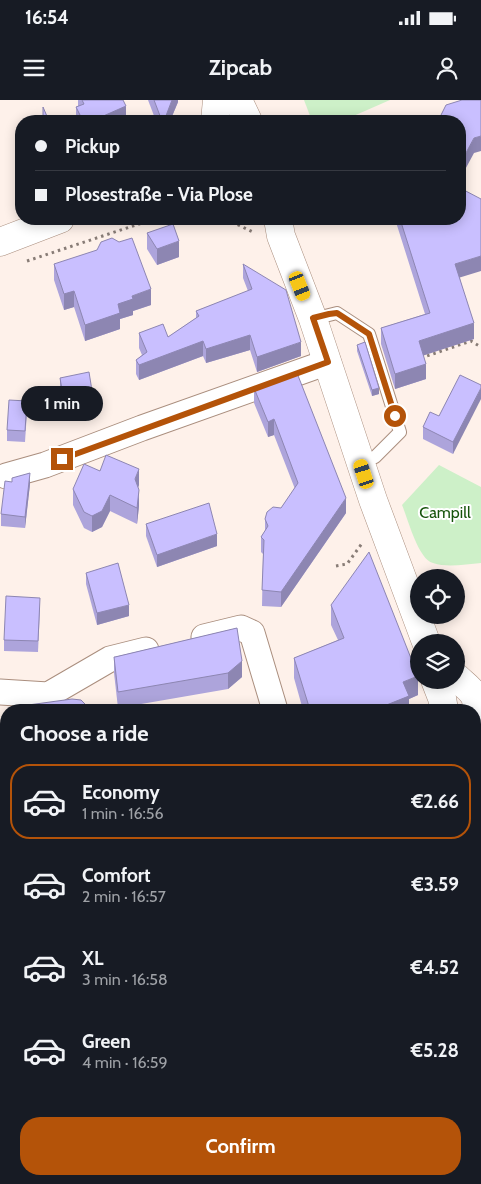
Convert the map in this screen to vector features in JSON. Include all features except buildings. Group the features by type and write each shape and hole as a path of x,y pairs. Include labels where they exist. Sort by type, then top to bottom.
{"street":[{"path":"216,115 217,100"},
{"path":"238,100 245,115"},
{"path":"0,242 44,225"},
{"path":"265,225 313,318 360,462 423,634"},
{"path":"6,476 45,465 328,362"},
{"path":"0,692 48,695 110,659 241,628 252,633 273,704"},
{"path":"448,690 474,692 478,704"}],"lane":[{"path":"313,318 337,313 369,334 400,432 375,457 360,462"}],"path":[{"path":"19,263 136,225"},
{"path":"419,358 471,341 481,347"},
{"path":"336,566 347,564 364,541"}],"green space":[{"path":"304,100 390,100 356,115 310,115"},
{"name":"Campill","path":"439,465 481,487 481,563 451,565 433,563 423,554 414,538 402,505"}],"route":[{"path":"62,459 142,428 328,362 313,318 329,314 337,313 369,334 395,416"}]}
